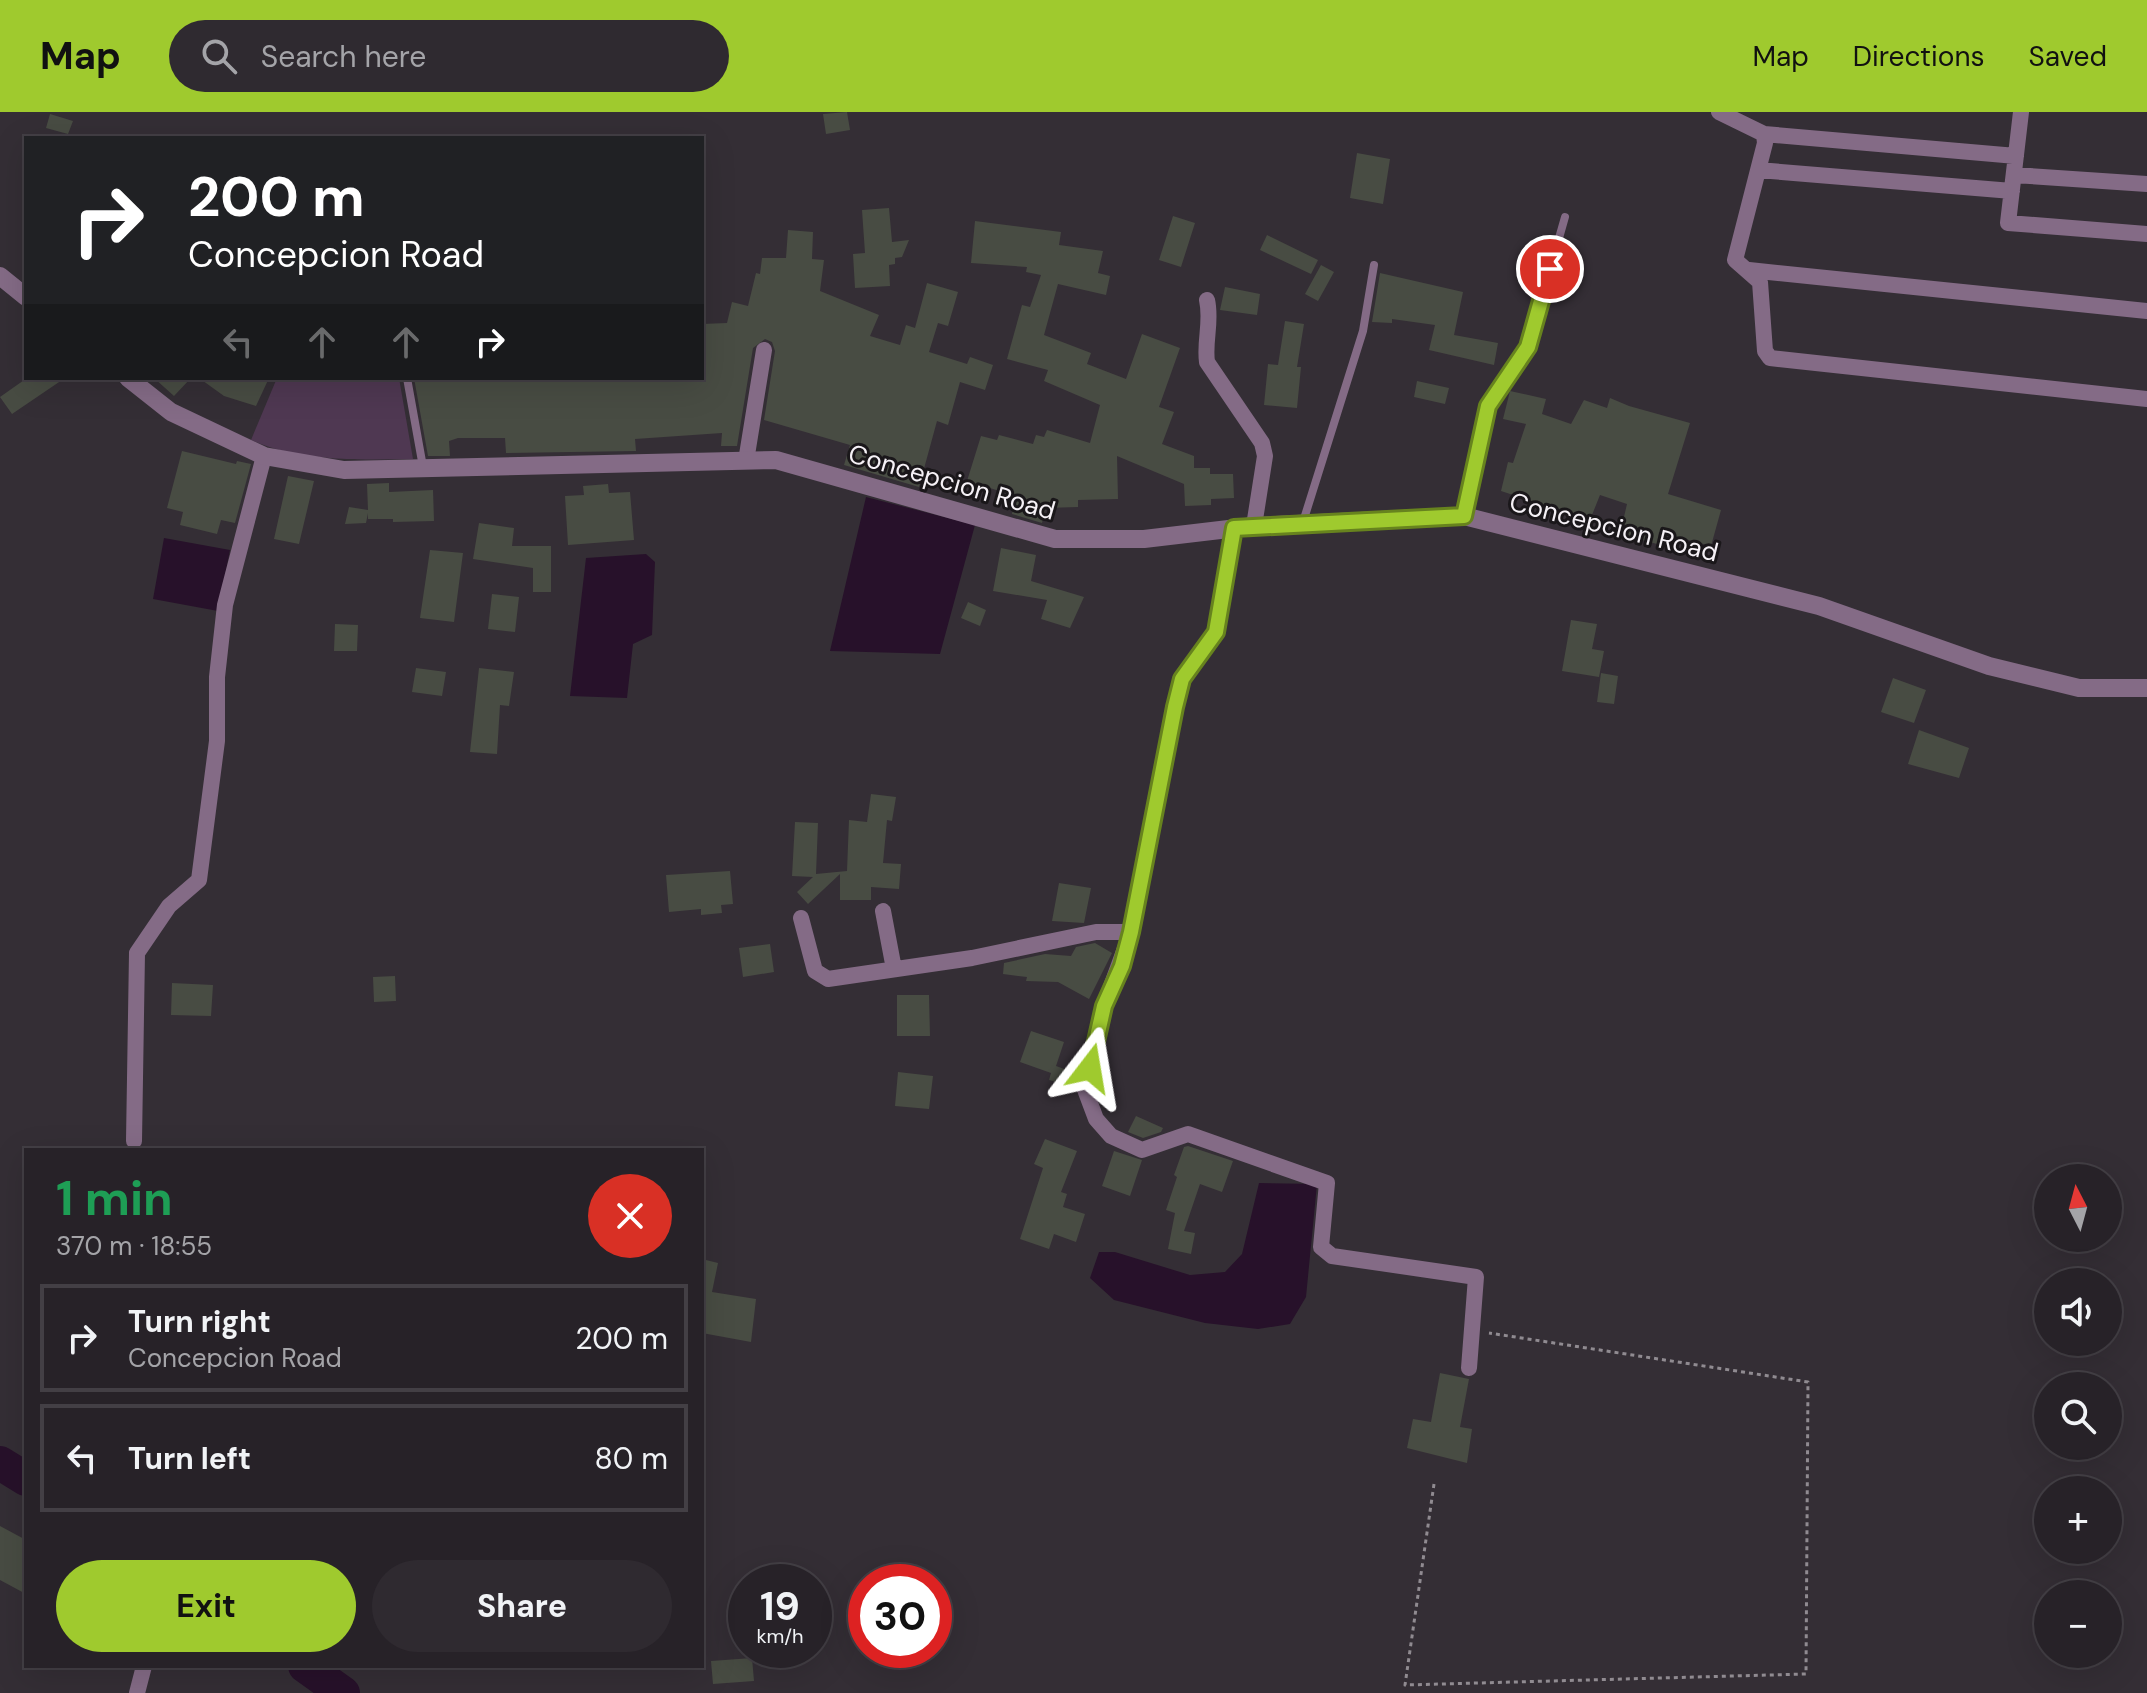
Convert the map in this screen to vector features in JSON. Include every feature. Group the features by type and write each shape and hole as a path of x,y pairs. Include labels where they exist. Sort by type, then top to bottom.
{"street":[{"path":"1719,112 1764,134 2016,156"},
{"path":"2021,112 2008,223 2147,234"},
{"path":"1764,134 1735,260 1749,270 1763,292 1765,351 1770,358 2147,399"},
{"path":"1758,170 2013,183 2147,184"},
{"path":"1749,270 2147,311"},
{"path":"0,276 24,295"},
{"path":"1207,300 1211,318 1205,348 1207,362 1262,443 1265,456 1254,526"},
{"path":"746,461 764,350"},
{"name":"Concepcion Road","path":"131,380 171,412 264,456 344,470 776,460 1055,539 1144,539 1254,526 1464,516 1819,606 1989,666 2079,688 2147,688"},
{"path":"134,1141 137,953 169,906 199,880 217,741 217,677 225,605 264,456"},
{"path":"1234,528 1216,632 1182,679 1131,932 1122,966 1104,1006 1084,1087 1096,1119 1111,1136 1142,1150 1188,1134 1327,1183 1321,1247 1332,1256 1471,1274 1477,1285 1469,1368"},
{"path":"883,911 894,969"},
{"path":"801,918 815,971 821,977 972,958 1096,932 1131,932"},
{"path":"137,1693 143,1668"}],"lane":[{"path":"1464,516 1488,406 1528,347 1565,217"},
{"path":"1302,524 1363,331 1374,265"},
{"path":"407,380 423,467"}],"path":[{"path":"1434,1484 1405,1685 1806,1674 1808,1382 1473,1330"}],"shaded area":[{"path":"276,380 399,380 413,459 310,456 251,440"},
{"path":"866,497 975,525 940,654 830,651"},
{"path":"164,538 230,550 218,611 153,599"},
{"path":"646,554 655,562 652,635 633,644 627,698 570,696 586,558"},
{"path":"1259,1183 1317,1184 1306,1297 1290,1324 1258,1329 1205,1323 1114,1300 1090,1278 1099,1252 1115,1252 1190,1275 1225,1272 1242,1254"}],"building":[{"path":"847,112 850,130 826,134 823,114"},
{"path":"50,114 73,121 68,134 46,128"},
{"path":"1357,153 1390,159 1383,204 1350,198"},
{"path":"889,208 892,242 909,240 902,257 895,258 895,264 889,265 890,286 855,288 853,254 865,253 862,210"},
{"path":"1173,216 1195,223 1181,267 1159,260"},
{"path":"975,221 1061,232 1059,245 1103,251 1098,273 1110,276 1106,295 1058,284 1044,335 1091,353 1087,364 1126,379 1142,334 1180,348 1159,407 1174,412 1162,444 1194,456 1194,468 1210,468 1210,474 1233,474 1234,498 1211,499 1211,505 1185,506 1184,484 1117,456 1118,499 1078,500 1078,507 1046,508 1042,523 1012,514 1016,496 967,481 981,436 997,440 999,435 1033,444 1036,435 1044,437 1047,430 1090,443 1100,405 1044,381 1048,370 1007,359 1022,305 1030,307 1041,275 1026,272 1027,267 971,263"},
{"path":"788,230 813,232 812,259 824,260 820,291 879,315 870,336 900,345 906,325 915,328 927,283 958,292 948,326 938,323 929,352 967,364 970,357 993,365 985,390 960,382 948,425 937,421 919,487 844,465 850,445 764,420 775,351 772,342 765,339 753,348 737,446 721,446 722,433 635,439 636,451 506,453 505,438 458,438 449,441 450,456 428,456 414,380 702,381 704,324 727,323 732,302 748,306 756,273 760,274 762,258 786,258"},
{"path":"1267,235 1318,260 1311,274 1260,250"},
{"path":"1321,265 1334,272 1318,301 1305,294"},
{"path":"1380,273 1463,292 1454,335 1498,343 1494,365 1429,350 1435,325 1392,319 1392,323 1372,322"},
{"path":"1225,287 1260,294 1257,315 1220,310"},
{"path":"1285,321 1304,324 1297,367 1301,367 1297,408 1264,405 1268,364 1278,365"},
{"path":"24,380 62,380 12,414 0,397"},
{"path":"156,380 189,380 174,396"},
{"path":"202,380 268,380 256,406 224,396"},
{"path":"1417,381 1449,388 1445,404 1414,397"},
{"path":"1510,391 1546,399 1542,414 1571,424 1584,400 1607,408 1610,398 1690,423 1668,494 1721,510 1711,546 1659,532 1657,544 1620,534 1627,504 1600,495 1590,520 1501,491 1508,462 1513,463 1526,424 1503,419"},
{"path":"182,451 236,464 237,461 251,464 235,523 221,520 217,534 180,525 183,512 167,508"},
{"path":"288,476 314,481 299,544 274,539"},
{"path":"389,483 389,492 433,490 434,521 368,519 368,513 366,523 345,524 349,507 368,510 367,484"},
{"path":"608,484 609,493 630,492 634,540 568,545 565,496 584,495 583,486"},
{"path":"479,523 514,528 512,546 551,546 551,592 533,592 533,568 473,559"},
{"path":"1001,548 1036,555 1031,581 1084,597 1070,628 1041,619 1047,600 993,591"},
{"path":"430,550 463,553 454,622 420,618"},
{"path":"492,594 519,597 515,632 488,629"},
{"path":"968,602 986,610 980,626 961,618"},
{"path":"1571,620 1597,624 1592,649 1604,651 1599,677 1562,671"},
{"path":"335,624 358,625 357,651 334,651"},
{"path":"416,668 446,672 442,696 412,692"},
{"path":"479,668 514,672 509,706 500,705 497,754 470,752"},
{"path":"1601,673 1618,676 1614,704 1597,702"},
{"path":"1893,678 1926,690 1914,723 1881,712"},
{"path":"1919,730 1969,748 1959,778 1908,764"},
{"path":"871,794 896,797 892,821 887,820 883,863 901,864 899,889 871,887 871,900 840,900 840,874 808,904 797,892 813,877 792,876 795,822 818,823 816,874 847,871 849,820 867,822"},
{"path":"730,871 733,904 721,905 722,913 701,915 701,909 669,912 666,875"},
{"path":"1059,883 1091,888 1084,923 1052,921"},
{"path":"1095,943 1112,953 1089,999 1058,982 1026,981 1027,977 1003,974 1004,963 1045,954 1071,956 1076,947"},
{"path":"770,944 774,972 743,977 739,948"},
{"path":"395,976 396,1001 374,1002 373,977"},
{"path":"172,983 213,985 211,1016 171,1015"},
{"path":"897,995 929,995 930,1036 897,1036"},
{"path":"1031,1031 1064,1042 1056,1066 1070,1071 1066,1085 1049,1080 1051,1073 1020,1062"},
{"path":"898,1072 933,1076 929,1109 895,1106"},
{"path":"1136,1116 1163,1128 1161,1132 1143,1138 1128,1132"},
{"path":"1045,1139 1077,1151 1061,1192 1067,1194 1063,1207 1085,1214 1076,1242 1054,1234 1049,1249 1020,1239 1043,1168 1034,1164"},
{"path":"1184,1147 1233,1161 1222,1192 1200,1184 1184,1231 1195,1233 1191,1254 1168,1249 1175,1213 1166,1210 1177,1177 1174,1175"},
{"path":"1114,1151 1142,1160 1130,1196 1102,1186"},
{"path":"704,1260 718,1263 712,1292 756,1299 751,1342 704,1333"},
{"path":"1440,1373 1469,1379 1460,1427 1472,1429 1467,1463 1407,1448 1413,1419 1431,1422"},
{"path":"0,1526 24,1539 24,1593 0,1580"},
{"path":"728,1660 728,1668 753,1668 754,1681 713,1684 711,1661"}],"waterway":[{"path":"0,1463 24,1478"},
{"path":"308,1668 343,1693"}],"route":[{"path":"1090,1068 1104,1006 1122,966 1131,932 1182,679 1216,632 1234,528 1464,516 1488,406 1528,347 1550,269"}]}
